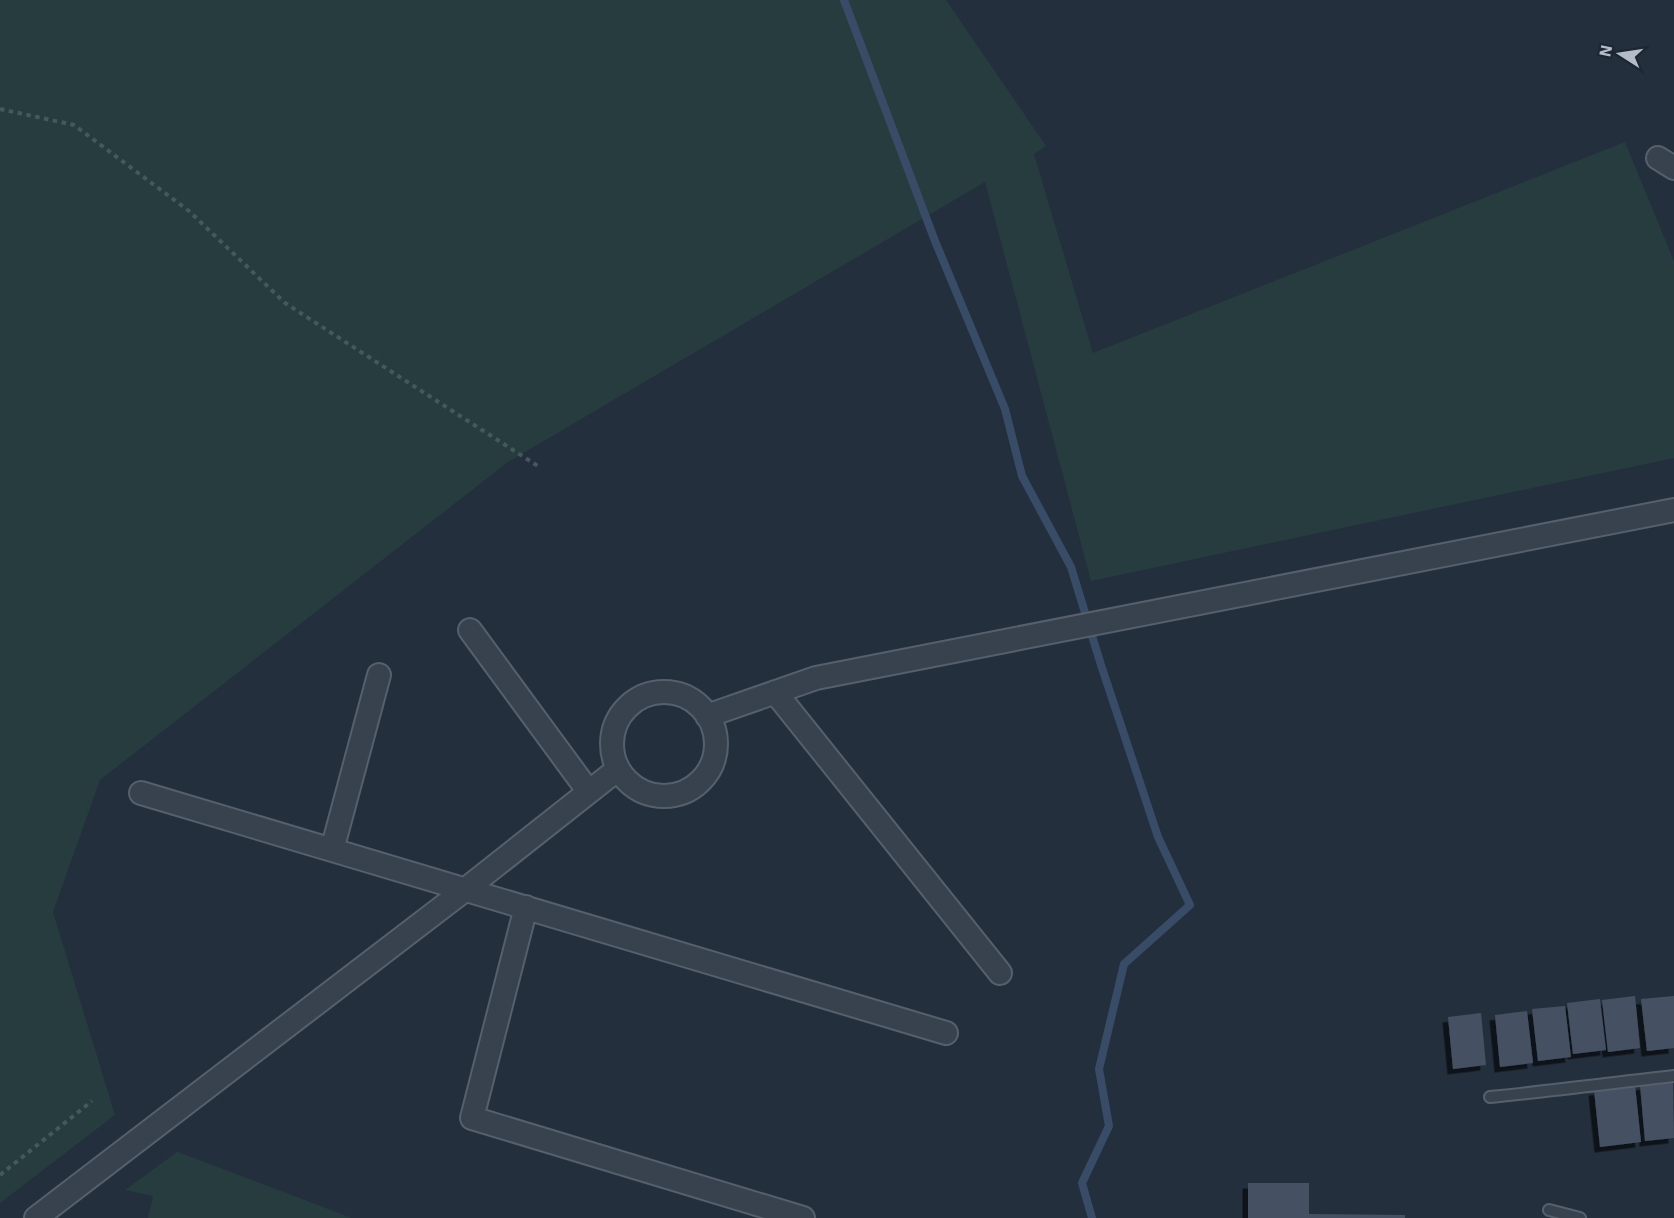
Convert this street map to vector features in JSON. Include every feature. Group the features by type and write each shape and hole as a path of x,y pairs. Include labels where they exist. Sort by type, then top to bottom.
{"street":[{"path":"707,716 816,678 1674,510"},
{"path":"470,630 589,792"},
{"path":"332,850 380,675"},
{"path":"665,692 693,701 704,710 715,736 715,750 712,763 695,786 682,793 667,796 652,795 639,790 627,781 618,769 613,754 612,739 616,723 624,710 636,700 650,694 665,692"},
{"path":"775,692 1000,973"},
{"path":"36,1218 466,889 618,769"},
{"path":"141,793 946,1033"},
{"path":"526,907 472,1118 803,1218"}],"lane":[{"path":"1490,1097 1674,1076"},
{"path":"1549,1210 1580,1218"}],"path":[{"path":"0,109 74,125 189,211 285,303 542,468"},
{"path":"0,1175 92,1101"}],"green space":[{"path":"0,0 946,0 1046,146 1034,154 1093,353 1625,142 1674,261 1674,458 1091,581 985,182 508,462 100,780 53,912 115,1115 0,1203"},
{"path":"177,1152 352,1218 148,1218 153,1196 125,1190"}],"building":[{"path":"1635,996 1640,1048 1608,1052 1602,1000"},
{"path":"1674,996 1674,1048 1647,1051 1641,999"},
{"path":"1600,999 1606,1050 1573,1054 1567,1003"},
{"path":"1565,1006 1571,1057 1538,1061 1532,1009"},
{"path":"1527,1011 1533,1063 1500,1067 1495,1015"},
{"path":"1481,1013 1486,1065 1453,1069 1448,1017"},
{"path":"1673,1081 1674,1138 1645,1141 1640,1085"},
{"path":"1635,1085 1641,1142 1600,1147 1594,1090"},
{"path":"1248,1183 1309,1183 1309,1214 1405,1215 1405,1218 1248,1218"}],"waterway":[{"path":"844,0 935,241 1005,409 1022,476 1071,567 1158,837 1190,905 1124,964 1099,1069 1109,1126 1082,1183 1092,1218"}]}
